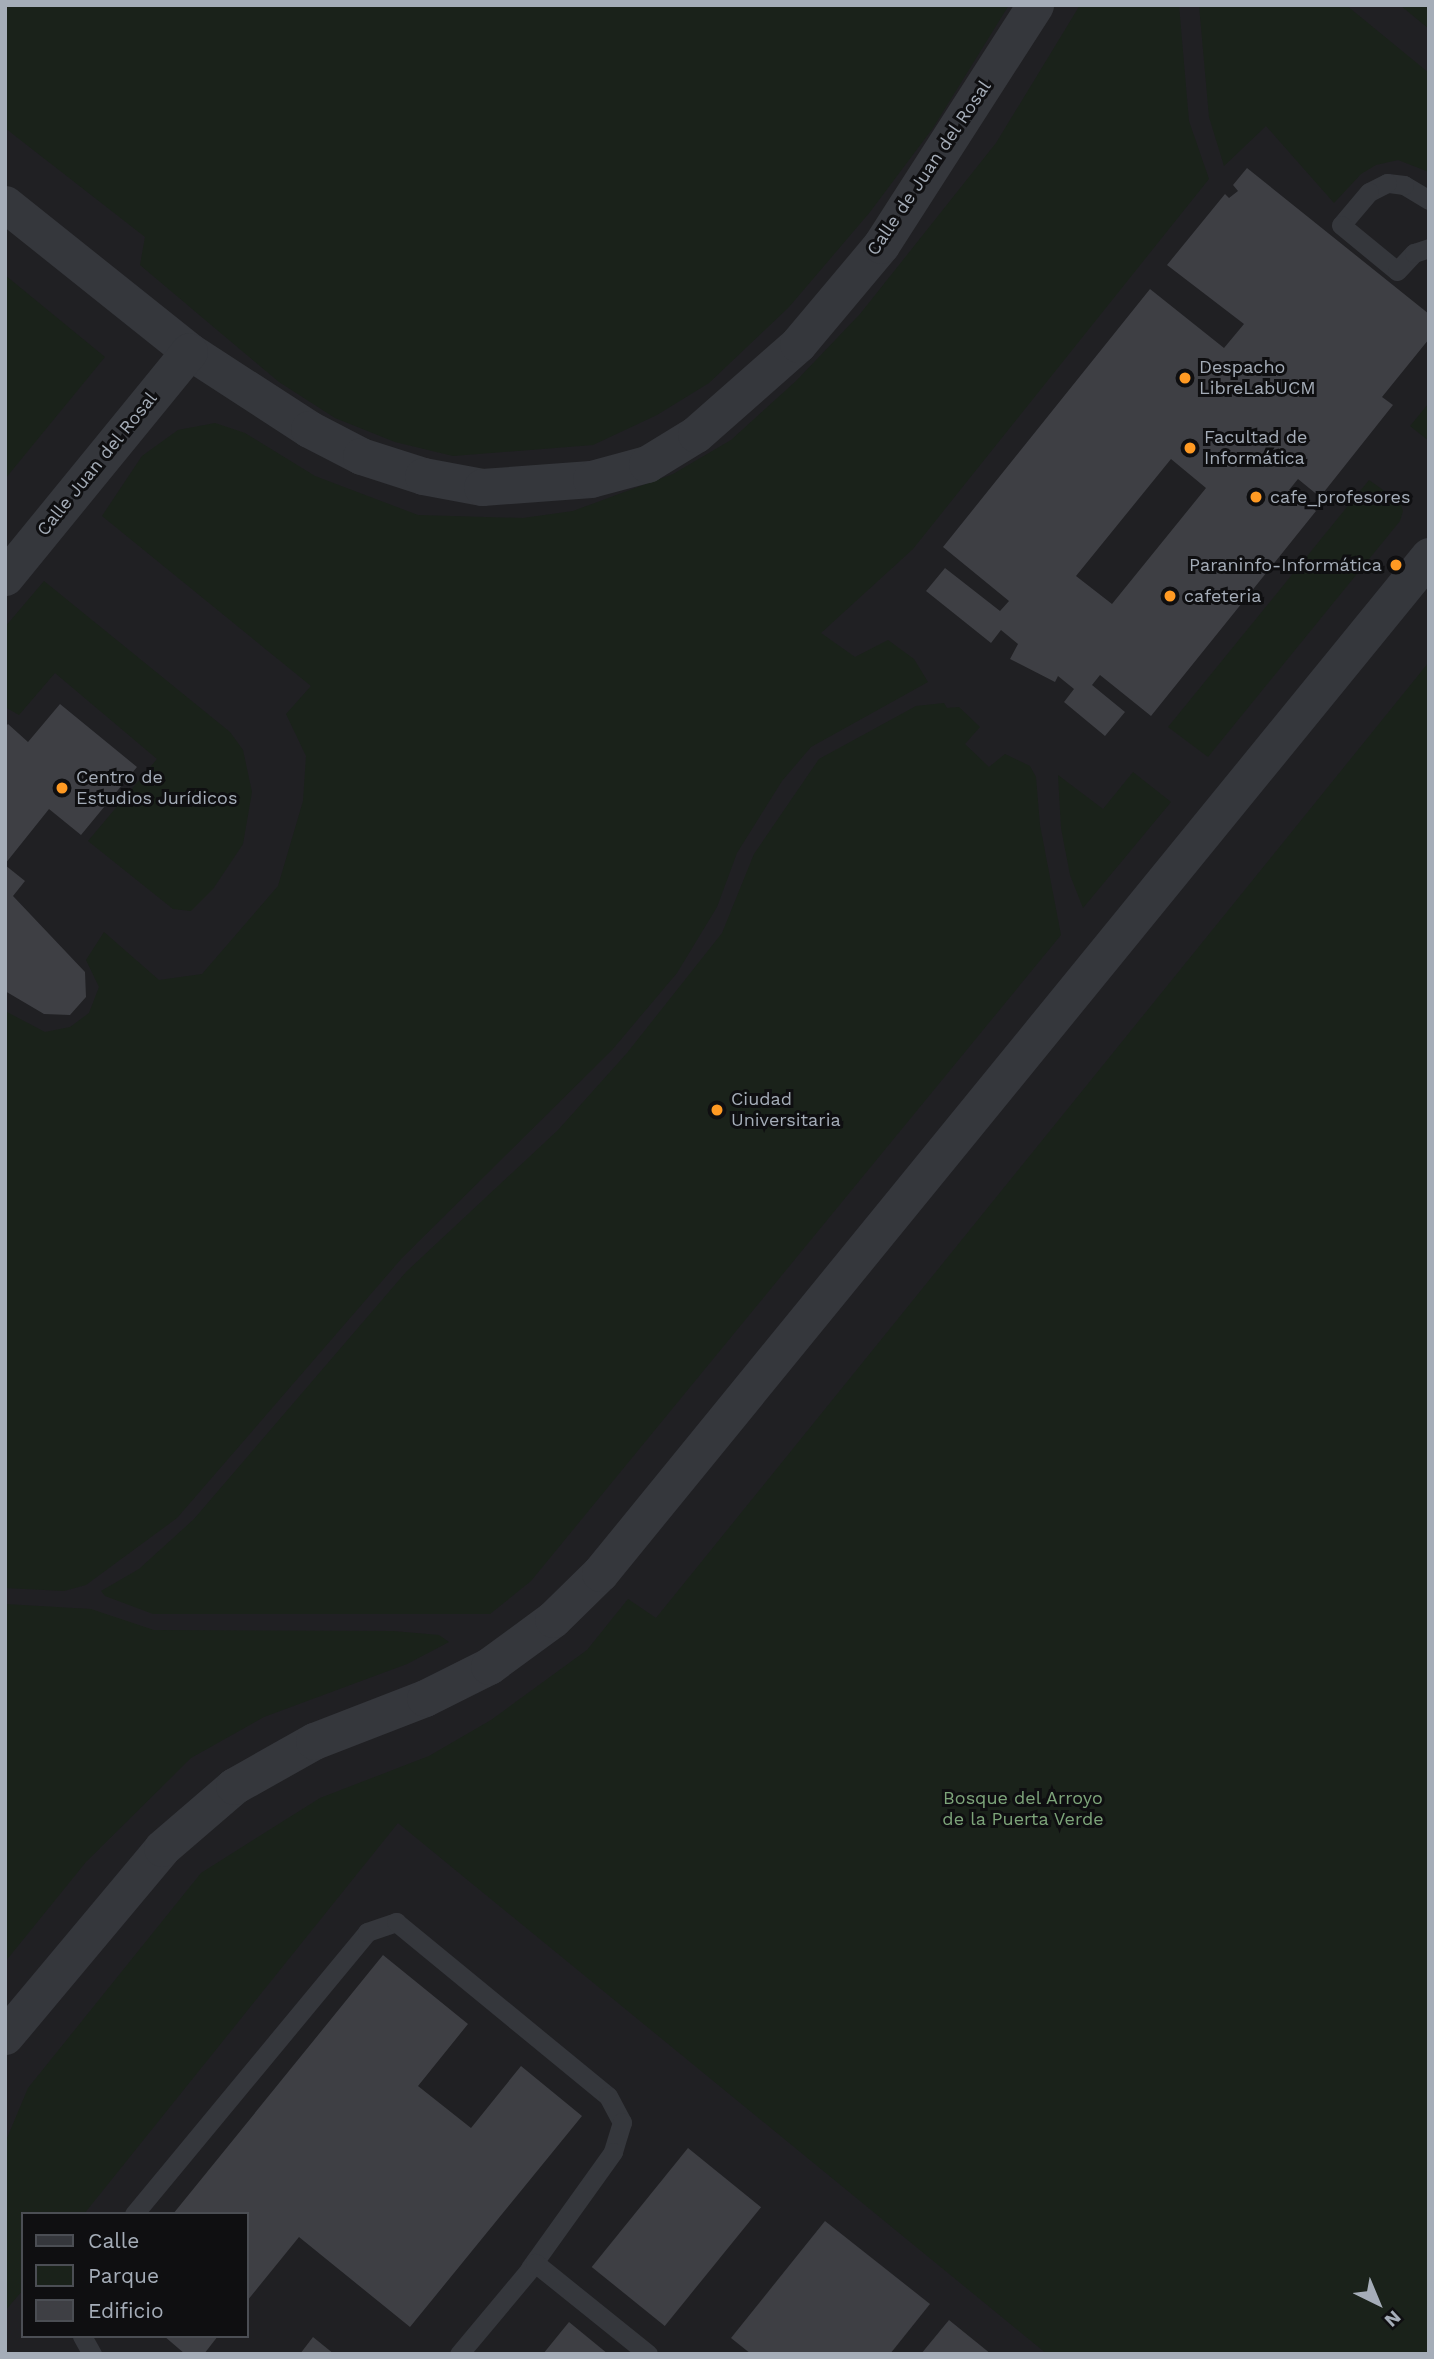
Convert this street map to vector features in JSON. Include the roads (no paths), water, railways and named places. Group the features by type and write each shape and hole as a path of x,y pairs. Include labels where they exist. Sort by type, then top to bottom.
{"street":[{"name":"Calle de Juan del Rosal","path":"5,204 189,351 309,429 361,456 423,476 482,487 591,479 647,464 696,434 798,344 881,245 1035,5"},
{"name":"Calle Juan del Rosal","path":"5,577 189,351"},
{"path":"5,2036 162,1848 234,1786 314,1741 425,1698 489,1666 553,1619 600,1573 1429,556"}],"lane":[{"path":"1429,201 1404,185 1387,183 1369,192 1341,225 1397,271 1414,253 1429,248"},
{"path":"136,2212 367,1932 396,1922 608,2096 622,2122 613,2152 530,2268 459,2354"},
{"path":"530,2268 535,2263 648,2354"},
{"path":"83,2338 92,2354"}],"place":[{"name":"Despacho LibreLabUCM","path":"1185,378"},
{"name":"Facultad de Informática","path":"1190,448"},
{"name":"cafe_profesores","path":"1256,497"},
{"name":"Paraninfo-Informática","path":"1396,565"},
{"name":"cafeteria","path":"1170,596"},
{"name":"Centro de Estudios Jurídicos","path":"62,788"},
{"name":"Ciudad Universitaria","path":"717,1110"}],"park label":[{"name":"Bosque del Arroyo de la Puerta Verde","path":"1023,1809"}]}
